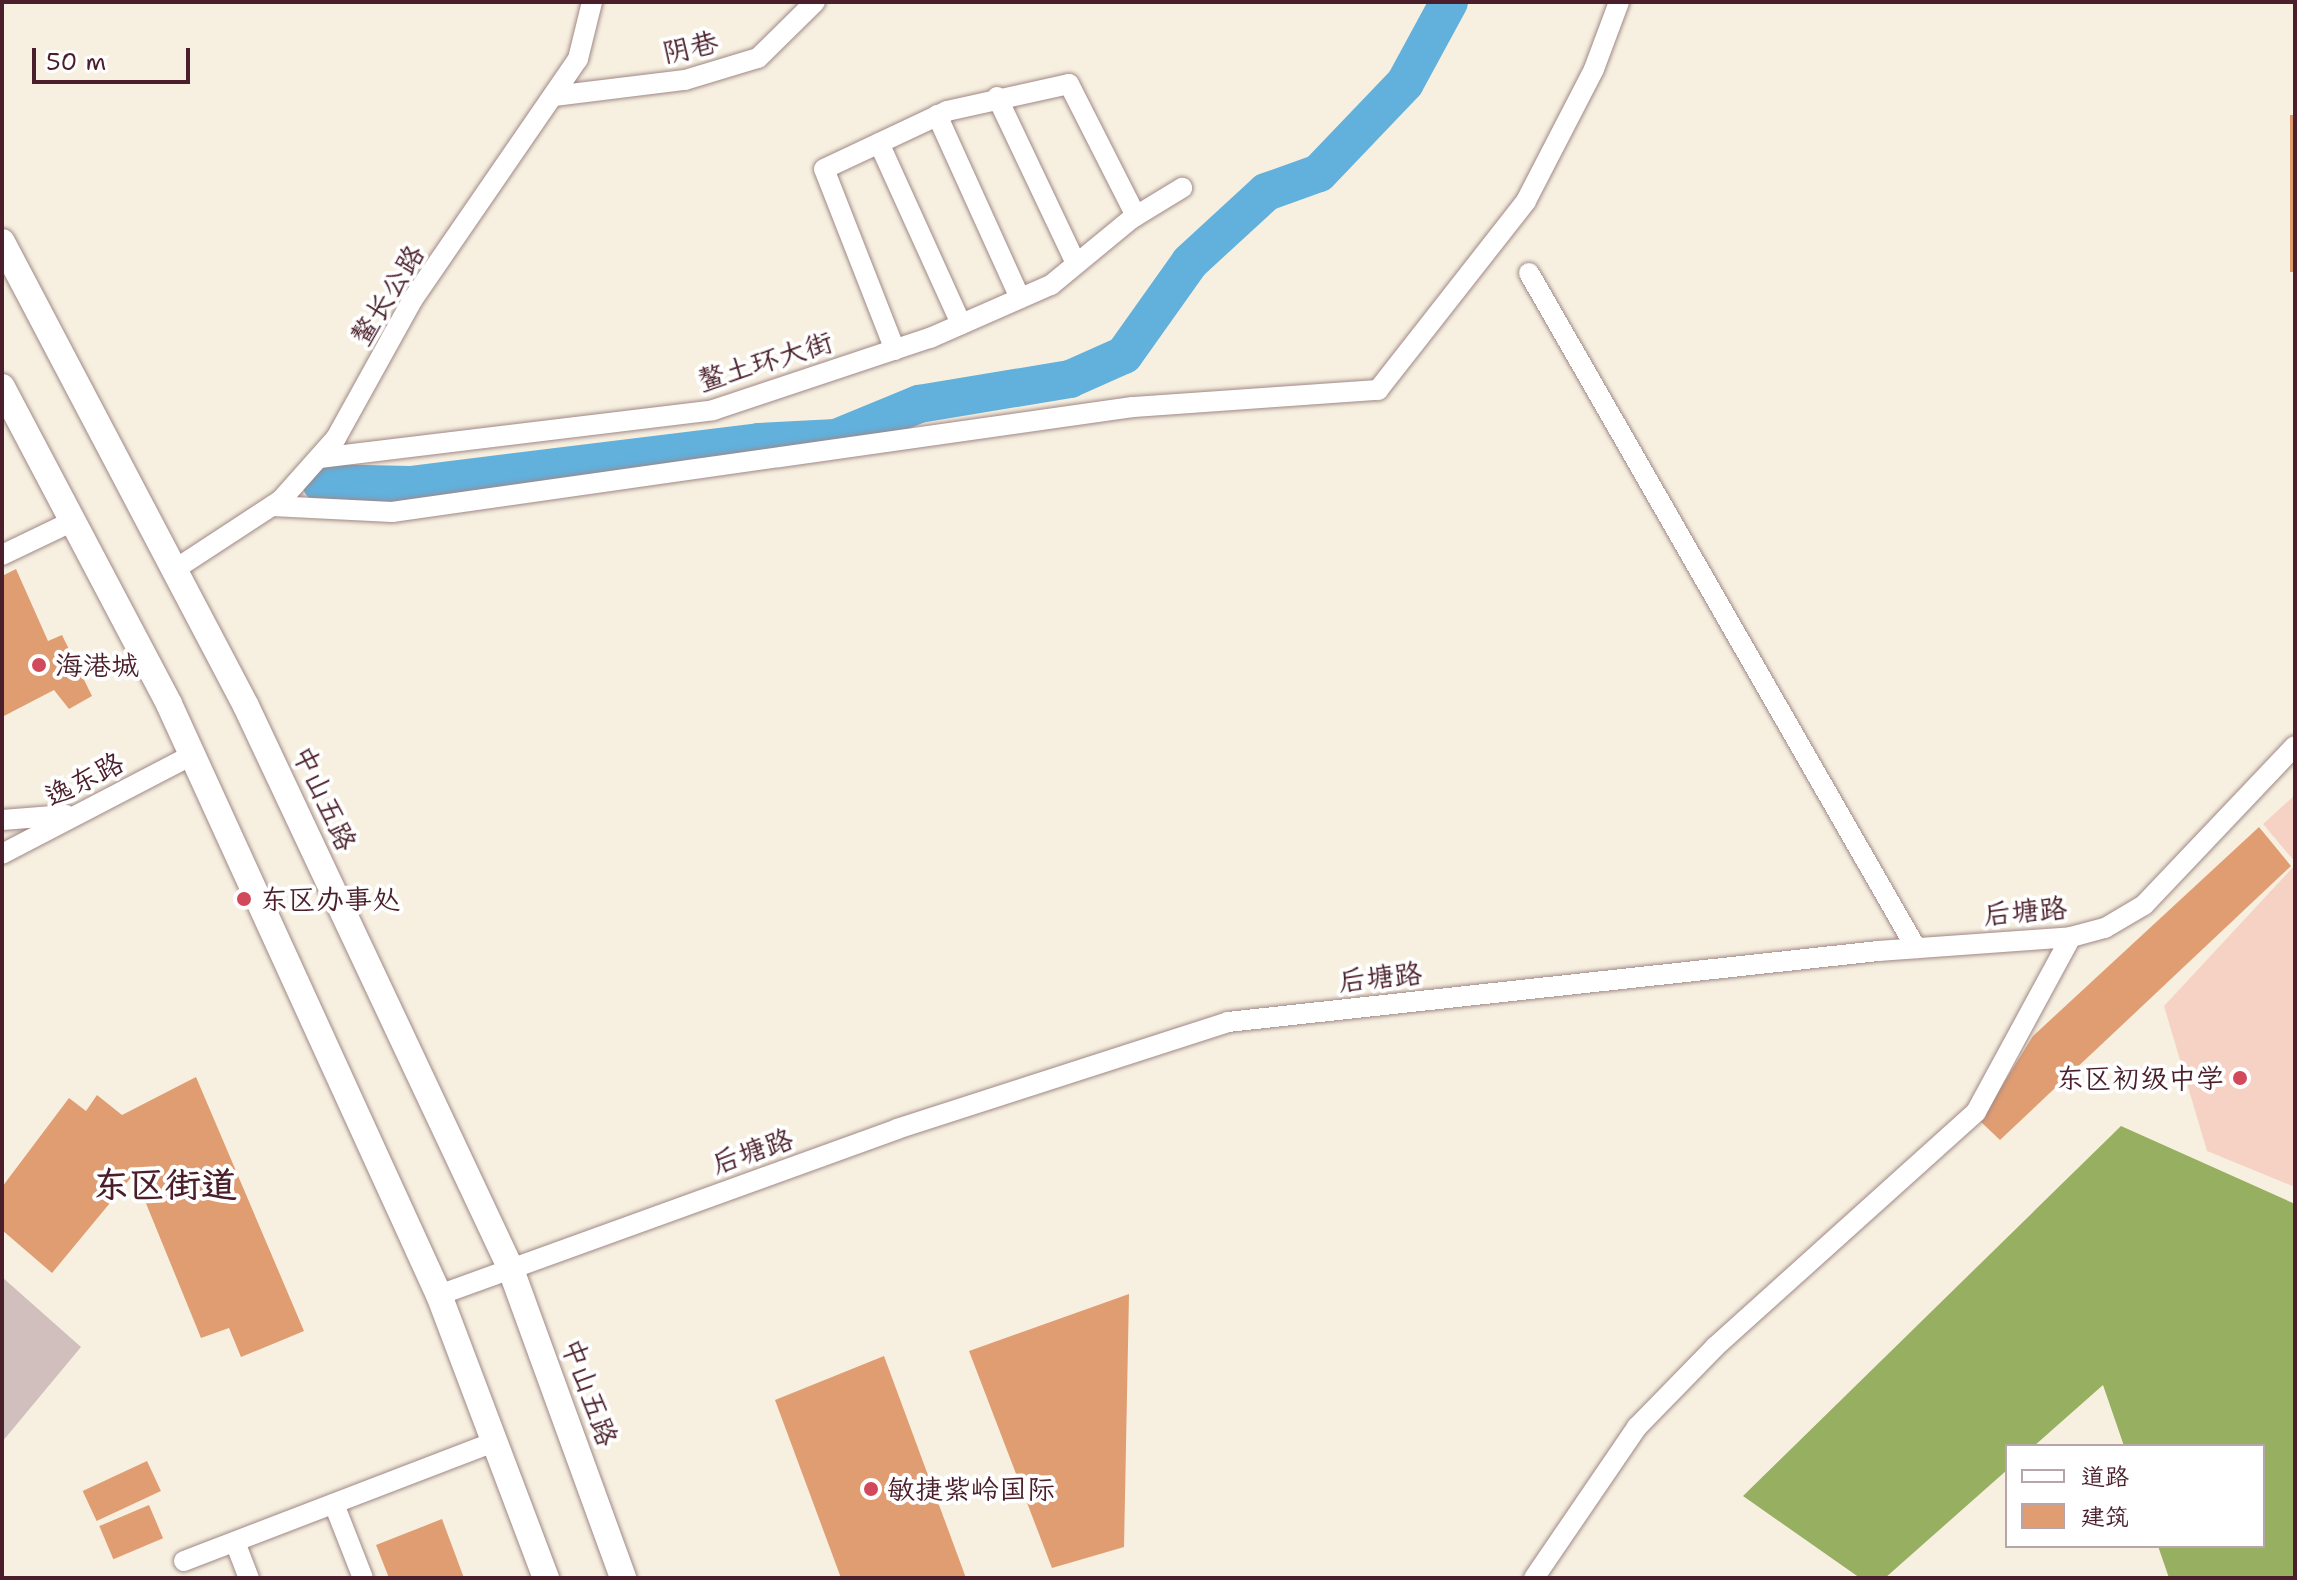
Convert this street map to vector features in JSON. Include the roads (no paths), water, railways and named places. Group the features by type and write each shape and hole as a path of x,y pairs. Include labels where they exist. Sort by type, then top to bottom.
{"main road":[{"name":"中山五路","path":"2,242 246,706 510,1267 623,1578"},
{"path":"2,387 192,755 439,1295 546,1578"}],"street":[{"name":"鳌长公路","path":"174,570 272,506 336,438 413,299 578,59 592,2"},
{"name":"阴巷","path":"554,96 685,80 758,58 815,2"},
{"path":"272,506 392,512 1133,407 1378,390 1526,201 1594,69 1619,2"},
{"path":"895,350 824,169 937,115 997,97 1069,84 1136,216"},
{"path":"997,97 1076,263"},
{"path":"937,115 1020,298"},
{"path":"879,143 961,324"},
{"name":"鳌土环大街","path":"319,458 713,410 895,350 1051,285 1136,216 1182,188"},
{"path":"1529,273 1916,948"},
{"path":"2,555 73,521"},
{"name":"后塘路","path":"439,1295 897,1129 1228,1022 1916,948 2071,937 2105,928 2144,905 2295,746"},
{"name":"逸东路","path":"2,854 192,755"},
{"path":"2,820 77,814"},
{"path":"1534,1578 1637,1427 1715,1347 1976,1112 2071,937"},
{"path":"184,1561 494,1442"},
{"path":"334,1504 363,1578"},
{"path":"235,1542 249,1578"}],"waterway":[{"path":"321,483 410,485 759,442 836,438 919,404 1070,379 1124,355 1190,262 1266,192 1319,173 1405,83 1449,2"}],"place":[{"name":"海港城","path":"39,665"},
{"name":"东区办事处","path":"244,899"},
{"name":"东区初级中学","path":"2240,1078"},
{"name":"敏捷紫岭国际","path":"871,1489"}],"district":[{"name":"东区街道","path":"165,1185"}]}
